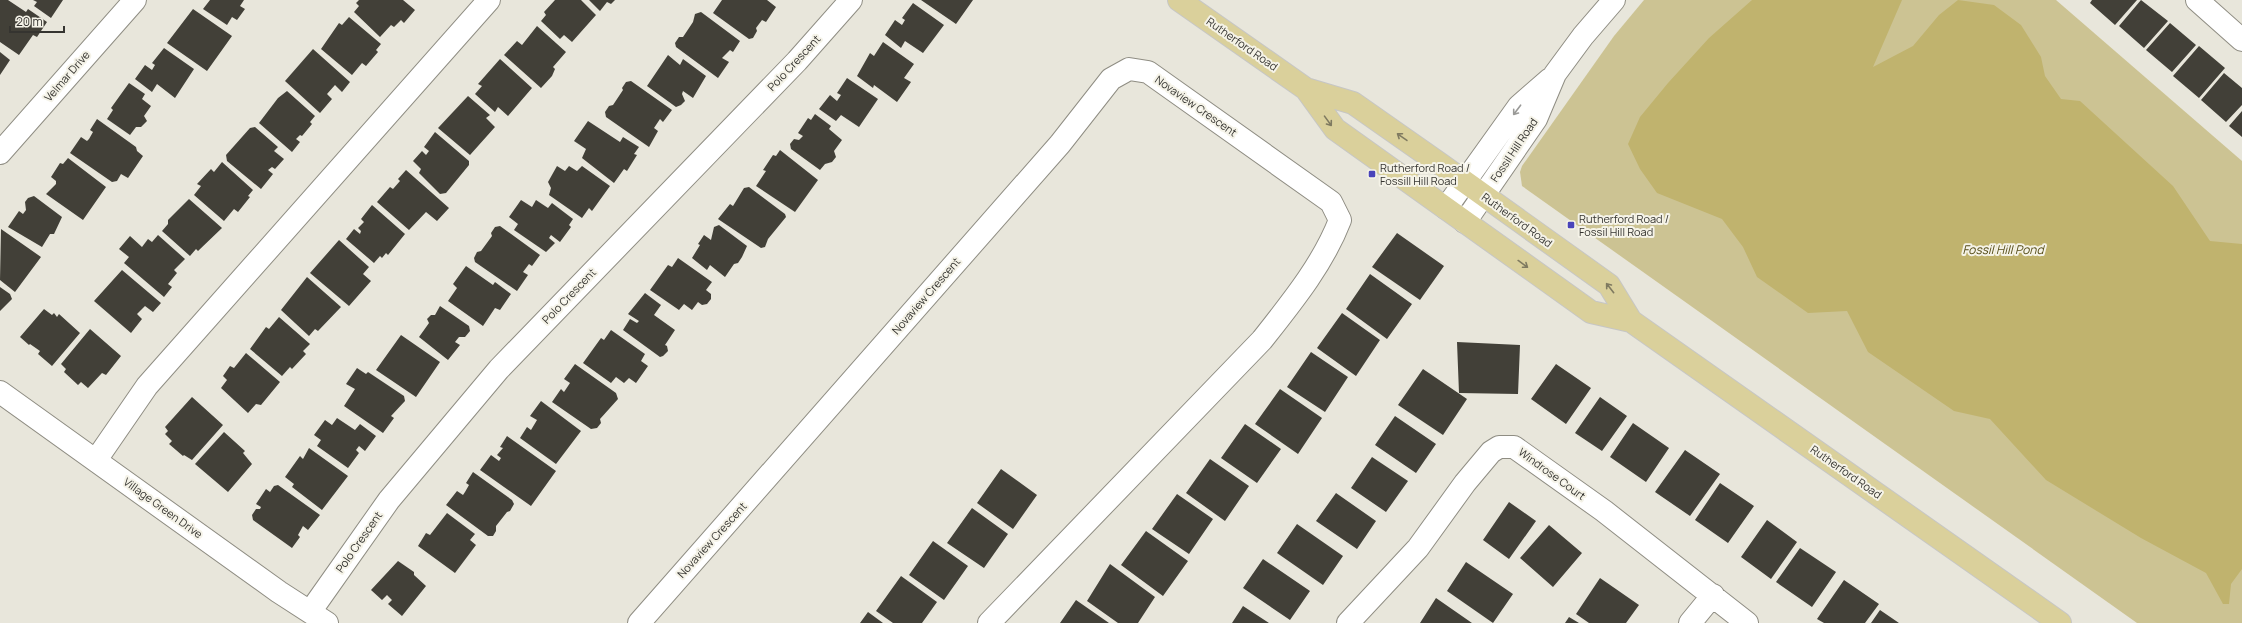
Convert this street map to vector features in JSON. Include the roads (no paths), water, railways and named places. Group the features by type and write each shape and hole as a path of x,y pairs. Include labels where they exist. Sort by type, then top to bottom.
{"main road":[{"name":"Rutherford Road","path":"1179,0 1306,89 1353,103 1483,195 1609,285 1631,321"},
{"name":"Rutherford Road","path":"1306,89 1335,129 1591,312 1631,321 2060,623"}],"street":[{"name":"Velmar Drive","path":"0,153 135,0"},
{"path":"96,460 148,386 489,0"},
{"name":"Polo Crescent","path":"318,617 389,500 499,369 797,61 851,0"},
{"name":"Fossil Hill Road","path":"1446,208 1519,106 1555,74 1614,0"},
{"path":"2197,0 2242,40"},
{"name":"Novaview Crescent","path":"639,623 1045,161 1112,79 1129,70 1148,72 1331,202 1340,220 1331,243 1293,301 1262,340 989,623"},
{"name":"Fossil Hill Road","path":"1465,222 1536,119 1555,74"},
{"name":"Village Green Drive","path":"0,392 279,592 318,617"},
{"name":"Windrose Court","path":"1348,623 1418,548 1465,482 1491,452 1499,447 1514,446 1604,511 1747,623"},
{"path":"1690,623 1713,596"}],"water":[{"name":"Fossil Hill Pond","path":"1752,0 1902,0 1873,67 1913,46 1939,15 1958,0 1994,5 2021,25 2041,57 2045,76 2061,99 2080,101 2173,186 2210,241 2242,244 2242,569 2231,584 2229,604 2223,604 2206,573 2141,538 2046,480 1990,419 1954,411 1868,352 1847,311 1808,313 1757,277 1743,247 1722,219 1657,193 1640,169 1628,144 1640,117 1668,83 1709,38"}],"place":[{"name":"Rutherford Road / Fossill Hill Road","path":"1372,174"},
{"name":"Rutherford Road / Fossil Hill Road","path":"1571,225"}]}
